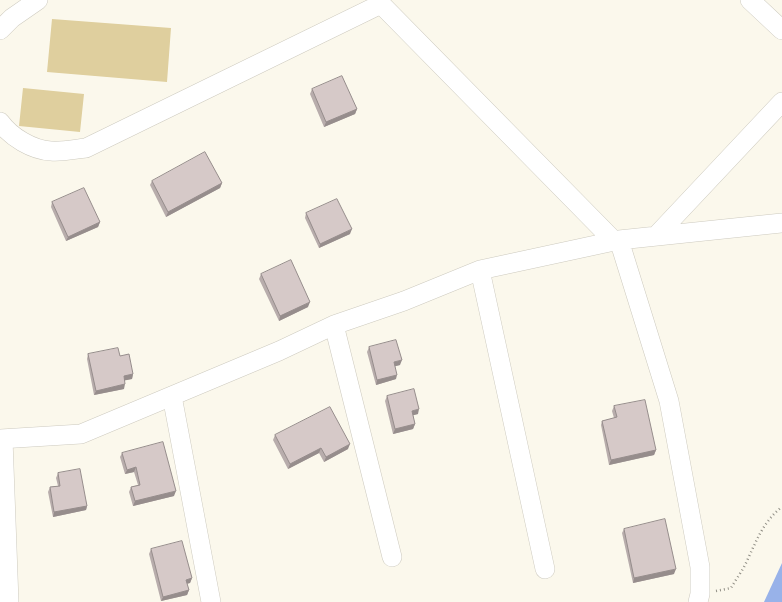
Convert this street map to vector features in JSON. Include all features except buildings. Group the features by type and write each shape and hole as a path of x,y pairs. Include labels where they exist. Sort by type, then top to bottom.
{"street":[{"path":"0,30 12,18 38,0"},
{"path":"750,0 782,30"},
{"path":"0,122 5,129 28,145 51,151 86,148 379,2 617,240 669,401 700,567 699,598"},
{"path":"656,236 782,102"},
{"path":"9,602 2,439 81,434 279,351 334,325 404,301 480,270 617,240 782,223"},
{"path":"480,270 545,569"},
{"path":"334,325 392,557"},
{"path":"172,396 211,602"}],"path":[{"path":"699,598 731,588 744,567 758,535 773,514 782,506"}],"shaded area":[{"path":"52,19 171,28 167,82 47,72"},
{"path":"23,88 84,94 80,132 19,126"}],"water":[{"path":"782,563 782,602 764,602"}]}
